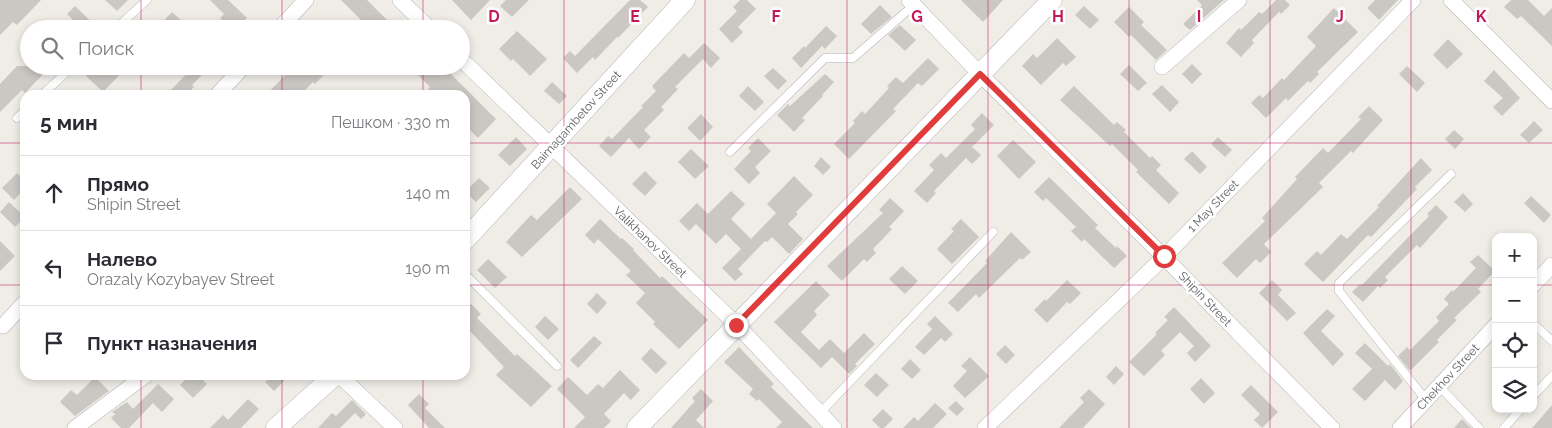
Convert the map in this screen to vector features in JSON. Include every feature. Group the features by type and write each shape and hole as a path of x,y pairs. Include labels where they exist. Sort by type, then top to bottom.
{"street":[{"path":"287,20 306,0"},
{"path":"400,0 421,20"},
{"name":"Baimagambetov Street","path":"470,235 685,0"},
{"path":"637,428 1052,0"},
{"path":"1162,67 1239,0"},
{"name":"1 May Street","path":"985,428 1164,256 1413,0"},
{"path":"1451,0 1552,101"},
{"name":"Shipin Street","path":"911,3 1164,256 1332,428"},
{"name":"Valikhanov Street","path":"470,68 736,325 834,428"},
{"path":"222,90 236,75"},
{"path":"1537,281 1552,265"},
{"path":"3,326 20,307"},
{"name":"Chekhov Street","path":"1400,428 1492,330"},
{"path":"75,428 139,380"},
{"path":"276,428 331,380"},
{"path":"342,380 394,428"}],"lane":[{"path":"125,20 146,0"},
{"path":"730,152 826,58 853,58 911,3"},
{"path":"48,90 64,75"},
{"path":"16,118 20,114"},
{"path":"1426,400 1338,287 1339,283 1451,174"},
{"path":"820,413 993,232"},
{"path":"470,279 557,366"},
{"path":"1537,328 1552,341"},
{"path":"1537,392 1552,376"},
{"path":"1440,386 1479,428"},
{"path":"1504,428 1517,413"}],"building":[{"path":"0,0 41,0 17,25 13,22 0,35"},
{"path":"105,0 128,0 117,11"},
{"path":"210,0 228,0 247,18 245,20 222,20 220,18 224,14"},
{"path":"341,0 367,0 387,20 361,20"},
{"path":"452,0 490,0 471,20"},
{"path":"506,0 529,0 512,17 500,6"},
{"path":"630,0 640,0 648,7 595,60 593,57 577,73 563,58 570,51 575,56"},
{"path":"740,0 747,0 756,9 738,27 743,32 732,43 719,29 737,11 733,7"},
{"path":"961,0 1003,0 983,22"},
{"path":"1197,0 1224,0 1190,30 1183,24 1202,5"},
{"path":"1276,0 1285,0 1290,5 1281,14 1279,12 1252,40 1254,43 1241,57 1226,43 1239,28 1241,30 1259,12 1262,14"},
{"path":"1375,0 1398,0 1379,20 1367,8"},
{"path":"1511,0 1528,0 1544,16 1552,8 1552,46 1521,16 1517,19 1504,7"},
{"path":"880,5 892,17 871,34 861,24"},
{"path":"75,6 90,20 73,20 67,14"},
{"path":"1084,6 1099,20 1090,29 1075,15"},
{"path":"1129,7 1144,22 1141,25 1167,50 1156,60 1131,35 1129,37 1114,22"},
{"path":"1334,8 1358,32 1317,72 1319,74 1310,83 1308,81 1288,101 1286,98 1266,118 1251,103 1259,95 1263,98 1282,78 1284,80 1316,46 1307,37"},
{"path":"172,12 181,20 164,20"},
{"path":"900,25 916,40 905,51 888,35"},
{"path":"826,26 837,36 825,49 822,46 801,68 792,58 804,46 805,48"},
{"path":"517,31 547,59 530,76 513,59 511,61 499,49"},
{"path":"1057,38 1076,57 1066,66 1063,63 1041,85 1022,66 1033,54 1037,58"},
{"path":"1448,39 1463,54 1447,69 1433,55"},
{"path":"704,43 720,58 711,68 703,59 675,87 678,89 661,107 664,110 644,130 651,137 639,149 629,138 611,157 599,146 608,136 612,139 643,107 641,106 656,91 652,86 684,53 689,58"},
{"path":"928,58 939,69 922,86 918,83 893,109 896,111 849,159 834,144 855,123 853,121 862,111 865,114 889,88 887,86 896,77 903,83"},
{"path":"1192,64 1202,74 1192,84 1182,74"},
{"path":"1129,65 1147,83 1138,91 1120,74"},
{"path":"17,66 20,66 20,75 42,75 28,90 20,90 0,112 0,84"},
{"path":"1407,66 1425,83 1417,92 1399,74"},
{"path":"773,68 787,81 778,90 764,76"},
{"path":"1494,70 1520,98 1502,116 1493,107 1503,98 1484,81"},
{"path":"825,74 834,82 802,118 805,120 794,132 777,115 788,104 790,106"},
{"path":"119,75 105,90 101,90 86,76"},
{"path":"185,75 202,75 192,85 194,87 191,90 171,90"},
{"path":"285,75 324,75 315,84 313,82 305,90 271,90"},
{"path":"418,75 452,75 467,90 429,90 430,87"},
{"path":"552,82 567,96 559,104 544,91"},
{"path":"1162,85 1179,102 1170,112 1152,94"},
{"path":"748,86 764,102 755,111 739,96"},
{"path":"1074,86 1114,125 1117,122 1126,130 1124,132 1150,158 1152,156 1161,165 1156,170 1179,193 1169,204 1136,172 1138,170 1112,144 1110,146 1060,100"},
{"path":"470,93 496,119 478,138 470,130"},
{"path":"1369,106 1383,120 1353,153 1351,151 1319,183 1323,187 1264,244 1271,252 1260,263 1256,259 1237,278 1222,263 1265,221 1262,218 1297,179 1295,177 1323,148 1328,153 1361,119 1358,117"},
{"path":"982,113 994,125 972,147 981,155 972,164 966,158 934,191 936,193 927,203 914,191 934,170 929,165 941,153 946,158 975,129 971,125"},
{"path":"701,114 713,127 700,141 687,128"},
{"path":"1534,121 1543,130 1529,143 1520,135"},
{"path":"1454,130 1464,139 1455,149 1445,139"},
{"path":"516,137 527,149 510,166 498,155"},
{"path":"1218,137 1232,150 1225,157 1211,144"},
{"path":"758,138 771,151 755,167 760,173 749,184 734,169 751,151 748,148"},
{"path":"1013,140 1036,162 1019,179 997,156"},
{"path":"691,149 709,166 695,179 678,162"},
{"path":"1192,151 1207,167 1200,174 1184,159"},
{"path":"821,157 831,167 823,175 814,166"},
{"path":"1421,158 1432,170 1415,187 1417,189 1371,237 1368,235 1323,282 1304,264 1317,251 1321,255 1341,234 1347,239 1379,207 1377,206"},
{"path":"645,171 657,183 645,196 632,184"},
{"path":"17,173 20,176 20,193 14,200 2,188"},
{"path":"794,176 813,195 796,212 798,214 788,224 803,239 789,254 772,237 767,242 765,241 738,269 743,274 735,281 722,268 741,249 726,234 716,244 696,224 689,231 679,221 697,203 708,214 731,191 745,204 731,219 751,239 776,213 767,204"},
{"path":"1049,177 1098,225 1095,228 1127,256 1114,268 1084,239 1082,242 1071,231 1076,227 1046,198 1043,201 1034,192"},
{"path":"479,178 490,188 476,202 470,197 470,187"},
{"path":"570,187 582,199 522,257 506,242 531,215 537,220"},
{"path":"1463,193 1473,204 1465,212 1454,202"},
{"path":"1531,196 1551,215 1544,223 1524,203"},
{"path":"890,198 904,211 889,227 892,229 873,249 876,253 867,262 864,259 842,281 827,266 883,213 879,210"},
{"path":"9,202 20,212 20,222 15,227 0,212"},
{"path":"1436,205 1448,217 1420,248 1417,245 1385,277 1388,280 1380,288 1378,286 1363,302 1352,292 1360,284 1362,285 1429,216 1427,214"},
{"path":"600,219 634,249 660,278 662,276 708,320 679,349 653,324 655,322 636,303 645,293 626,275 631,271 598,239 594,244 585,235"},
{"path":"961,219 979,237 952,264 937,249 954,231 951,229"},
{"path":"1011,232 1031,252 1022,260 1020,258 979,298 976,294 958,312 948,303 987,263 985,261"},
{"path":"0,241 15,256 0,271"},
{"path":"1478,255 1492,268 1492,274 1478,289 1481,292 1454,318 1457,320 1437,340 1439,342 1410,371 1398,356 1407,347 1410,350 1439,321 1436,317 1449,304 1444,299 1476,268 1470,262"},
{"path":"488,259 507,277 495,288 477,270"},
{"path":"902,266 918,281 905,294 889,279"},
{"path":"1067,280 1081,293 1070,304 1067,302 1047,323 1034,310"},
{"path":"1272,280 1282,290 1278,295 1296,313 1287,321 1259,293"},
{"path":"816,281 830,295 814,311 817,315 801,332 819,350 830,339 844,353 864,333 875,344 855,364 857,366 849,374 832,357 821,368 774,322"},
{"path":"597,293 607,303 597,314 587,304"},
{"path":"470,303 481,314 477,318 515,356 517,354 552,386 531,407 496,375 504,367 470,331"},
{"path":"1174,307 1211,346 1195,362 1187,353 1194,346 1180,332 1161,351 1165,355 1144,376 1129,362 1157,334 1155,333 1168,320 1164,317"},
{"path":"1327,309 1335,316 1321,331 1344,354 1333,366 1303,333"},
{"path":"545,316 559,329 548,340 535,327"},
{"path":"935,316 953,334 945,342 941,338 924,355 915,347 932,329 927,324"},
{"path":"594,336 602,343 578,368 570,360"},
{"path":"1365,343 1388,366 1390,364 1403,381 1395,390 1385,380 1365,401 1352,389 1372,369 1355,353"},
{"path":"1005,345 1015,355 1006,364 996,354"},
{"path":"739,347 774,384 771,387 813,428 776,428 782,422 759,399 757,401 749,394 753,389 724,362"},
{"path":"651,348 667,363 656,374 641,359"},
{"path":"970,357 989,376 965,398 953,386 967,371 961,366"},
{"path":"910,359 921,370 912,379 901,369"},
{"path":"1116,366 1124,374 1114,385 1106,377"},
{"path":"620,370 640,390 631,400 624,393 604,414 611,421 604,428 574,428 585,417 557,389 568,377 587,395 598,384 603,388"},
{"path":"876,373 889,385 877,397 864,385"},
{"path":"1201,378 1215,393 1204,404 1190,389"},
{"path":"92,380 98,380 109,391 75,416 60,402 71,390 77,395"},
{"path":"185,380 203,380 207,384 193,398 180,385"},
{"path":"267,380 285,380 274,391 265,382"},
{"path":"158,384 174,399 162,412 153,403 129,428 121,428 111,418 115,414 112,412 127,402 133,409"},
{"path":"1251,385 1278,412 1262,428 1254,420 1260,414 1241,395"},
{"path":"701,389 713,401 696,420 704,428 671,428 695,401 692,398"},
{"path":"1089,389 1105,404 1083,428 1059,428 1084,402 1080,398"},
{"path":"419,394 429,404 425,408 445,428 429,428 408,405"},
{"path":"248,399 259,409 241,428 210,428 223,415 228,420"},
{"path":"352,400 366,414 361,419 355,413 340,428 318,428 332,413 336,416"},
{"path":"956,401 964,409 957,416 948,408"},
{"path":"935,403 947,414 933,428 903,428 914,417 918,421"},
{"path":"1552,405 1552,428 1532,428"},
{"path":"883,409 893,419 884,428 880,428 872,420"},
{"path":"1462,419 1471,428 1454,428"}],"route":[{"path":"736,325 980,74 1164,256"}]}
